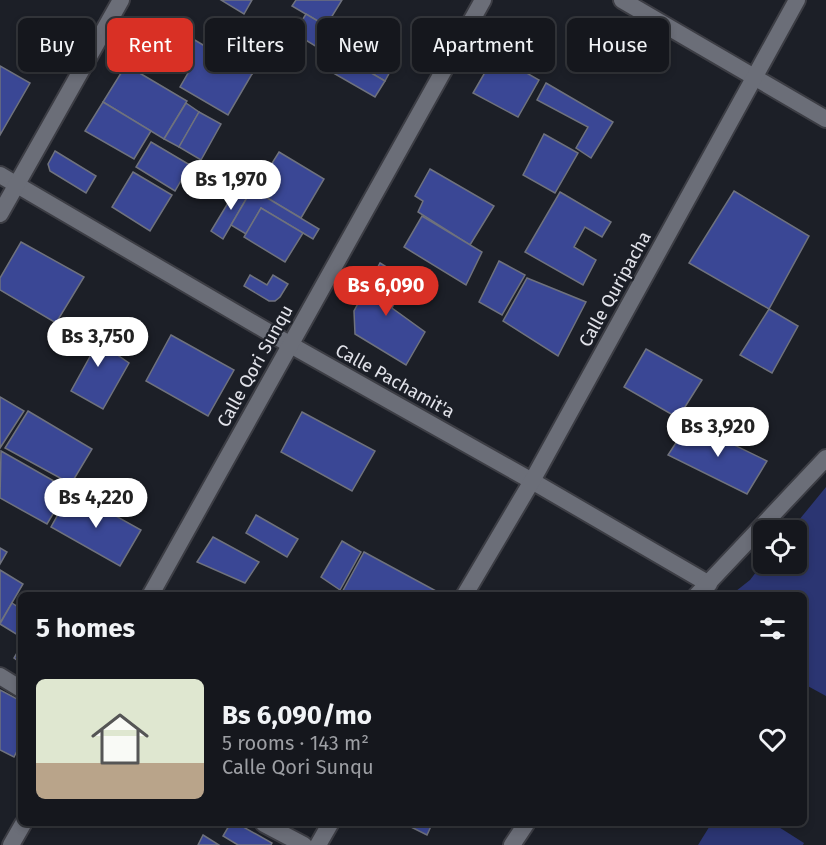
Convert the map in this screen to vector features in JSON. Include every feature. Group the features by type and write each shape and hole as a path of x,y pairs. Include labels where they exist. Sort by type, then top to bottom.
{"street":[{"path":"0,214 121,0"},
{"name":"Calle Qori Sunqu","path":"152,592 483,0"},
{"path":"622,0 826,119"},
{"name":"Calle Quripacha","path":"466,592 532,481 797,0"},
{"name":"Calle Pachamit'a","path":"0,175 289,344 709,584"},
{"path":"700,592 826,458"},
{"path":"0,676 18,686"},
{"path":"10,845 22,826"},
{"path":"268,826 304,845"},
{"path":"318,845 329,826"},
{"path":"512,845 525,826"}],"shaded area":[{"path":"826,487 826,696 807,686 807,592 735,592 755,574 807,574 807,520 799,520"},
{"path":"710,826 777,826 804,843 803,845 698,845"}],"building":[{"path":"221,0 252,0 244,14"},
{"path":"296,0 342,0 331,18 317,18 317,21 292,6"},
{"path":"306,14 317,20 317,47 305,40 303,18"},
{"path":"193,39 205,46 205,72 249,72 252,74 228,115 180,87 189,72 193,72"},
{"path":"0,66 30,83 0,135"},
{"path":"122,72 138,72 187,101 164,139 103,102"},
{"path":"331,72 370,72 385,81 375,97"},
{"path":"369,72 390,72 385,81"},
{"path":"485,72 525,72 539,80 518,117 473,93"},
{"path":"546,83 613,122 591,158 576,148 588,127 537,100"},
{"path":"103,102 151,131 134,159 85,131"},
{"path":"186,103 199,112 179,147 164,139"},
{"path":"199,112 221,124 201,160 179,147"},
{"path":"544,134 578,153 555,193 523,175"},
{"path":"151,142 190,165 175,191 136,167"},
{"path":"55,151 96,176 86,193 50,171 48,164"},
{"path":"279,152 324,179 301,218 246,185 257,168 266,173"},
{"path":"430,169 494,206 470,245 418,212 423,201 415,196"},
{"path":"133,172 172,195 150,231 112,207"},
{"path":"240,183 252,189 223,239 211,231"},
{"path":"252,189 319,229 313,239 261,208 246,234 231,225"},
{"path":"734,191 809,236 769,309 689,263"},
{"path":"560,192 611,222 602,237 585,227 574,247 596,260 583,285 525,252"},
{"path":"261,208 303,233 285,262 244,237"},
{"path":"422,216 482,252 466,285 404,247"},
{"path":"21,242 84,277 56,323 0,290 0,278"},
{"path":"499,261 525,275 502,315 479,302"},
{"path":"380,263 406,279 392,308 425,332 406,365 355,334 354,311"},
{"path":"250,275 267,285 273,275 288,284 280,297 275,301 269,301 244,286"},
{"path":"527,278 586,302 558,356 503,321"},
{"path":"769,309 798,326 772,373 740,355"},
{"path":"79,321 104,335 100,343 129,363 103,409 71,391 93,351 72,337"},
{"path":"171,335 234,370 208,416 146,381"},
{"path":"646,349 702,380 678,418 624,387"},
{"path":"0,397 24,411 0,448"},
{"path":"28,411 92,449 71,484 5,448"},
{"path":"302,412 375,451 352,491 281,452"},
{"path":"689,423 767,461 747,494 668,455"},
{"path":"1,451 68,489 47,524 0,498"},
{"path":"71,491 141,530 120,566 51,527"},
{"path":"256,515 298,539 287,557 246,533"},
{"path":"213,537 259,562 245,583 197,562"},
{"path":"342,541 361,552 340,590 321,577"},
{"path":"0,548 7,552 0,564"},
{"path":"364,552 436,591 435,592 342,592"},
{"path":"0,570 23,584 0,623"},
{"path":"12,603 18,607 18,635 0,624"},
{"path":"0,690 18,699 18,749 14,757 0,750"},
{"path":"229,826 242,826 272,843 271,845 238,845 223,836"},
{"path":"409,826 431,826 427,835"},
{"path":"203,835 219,845 198,845"}]}
